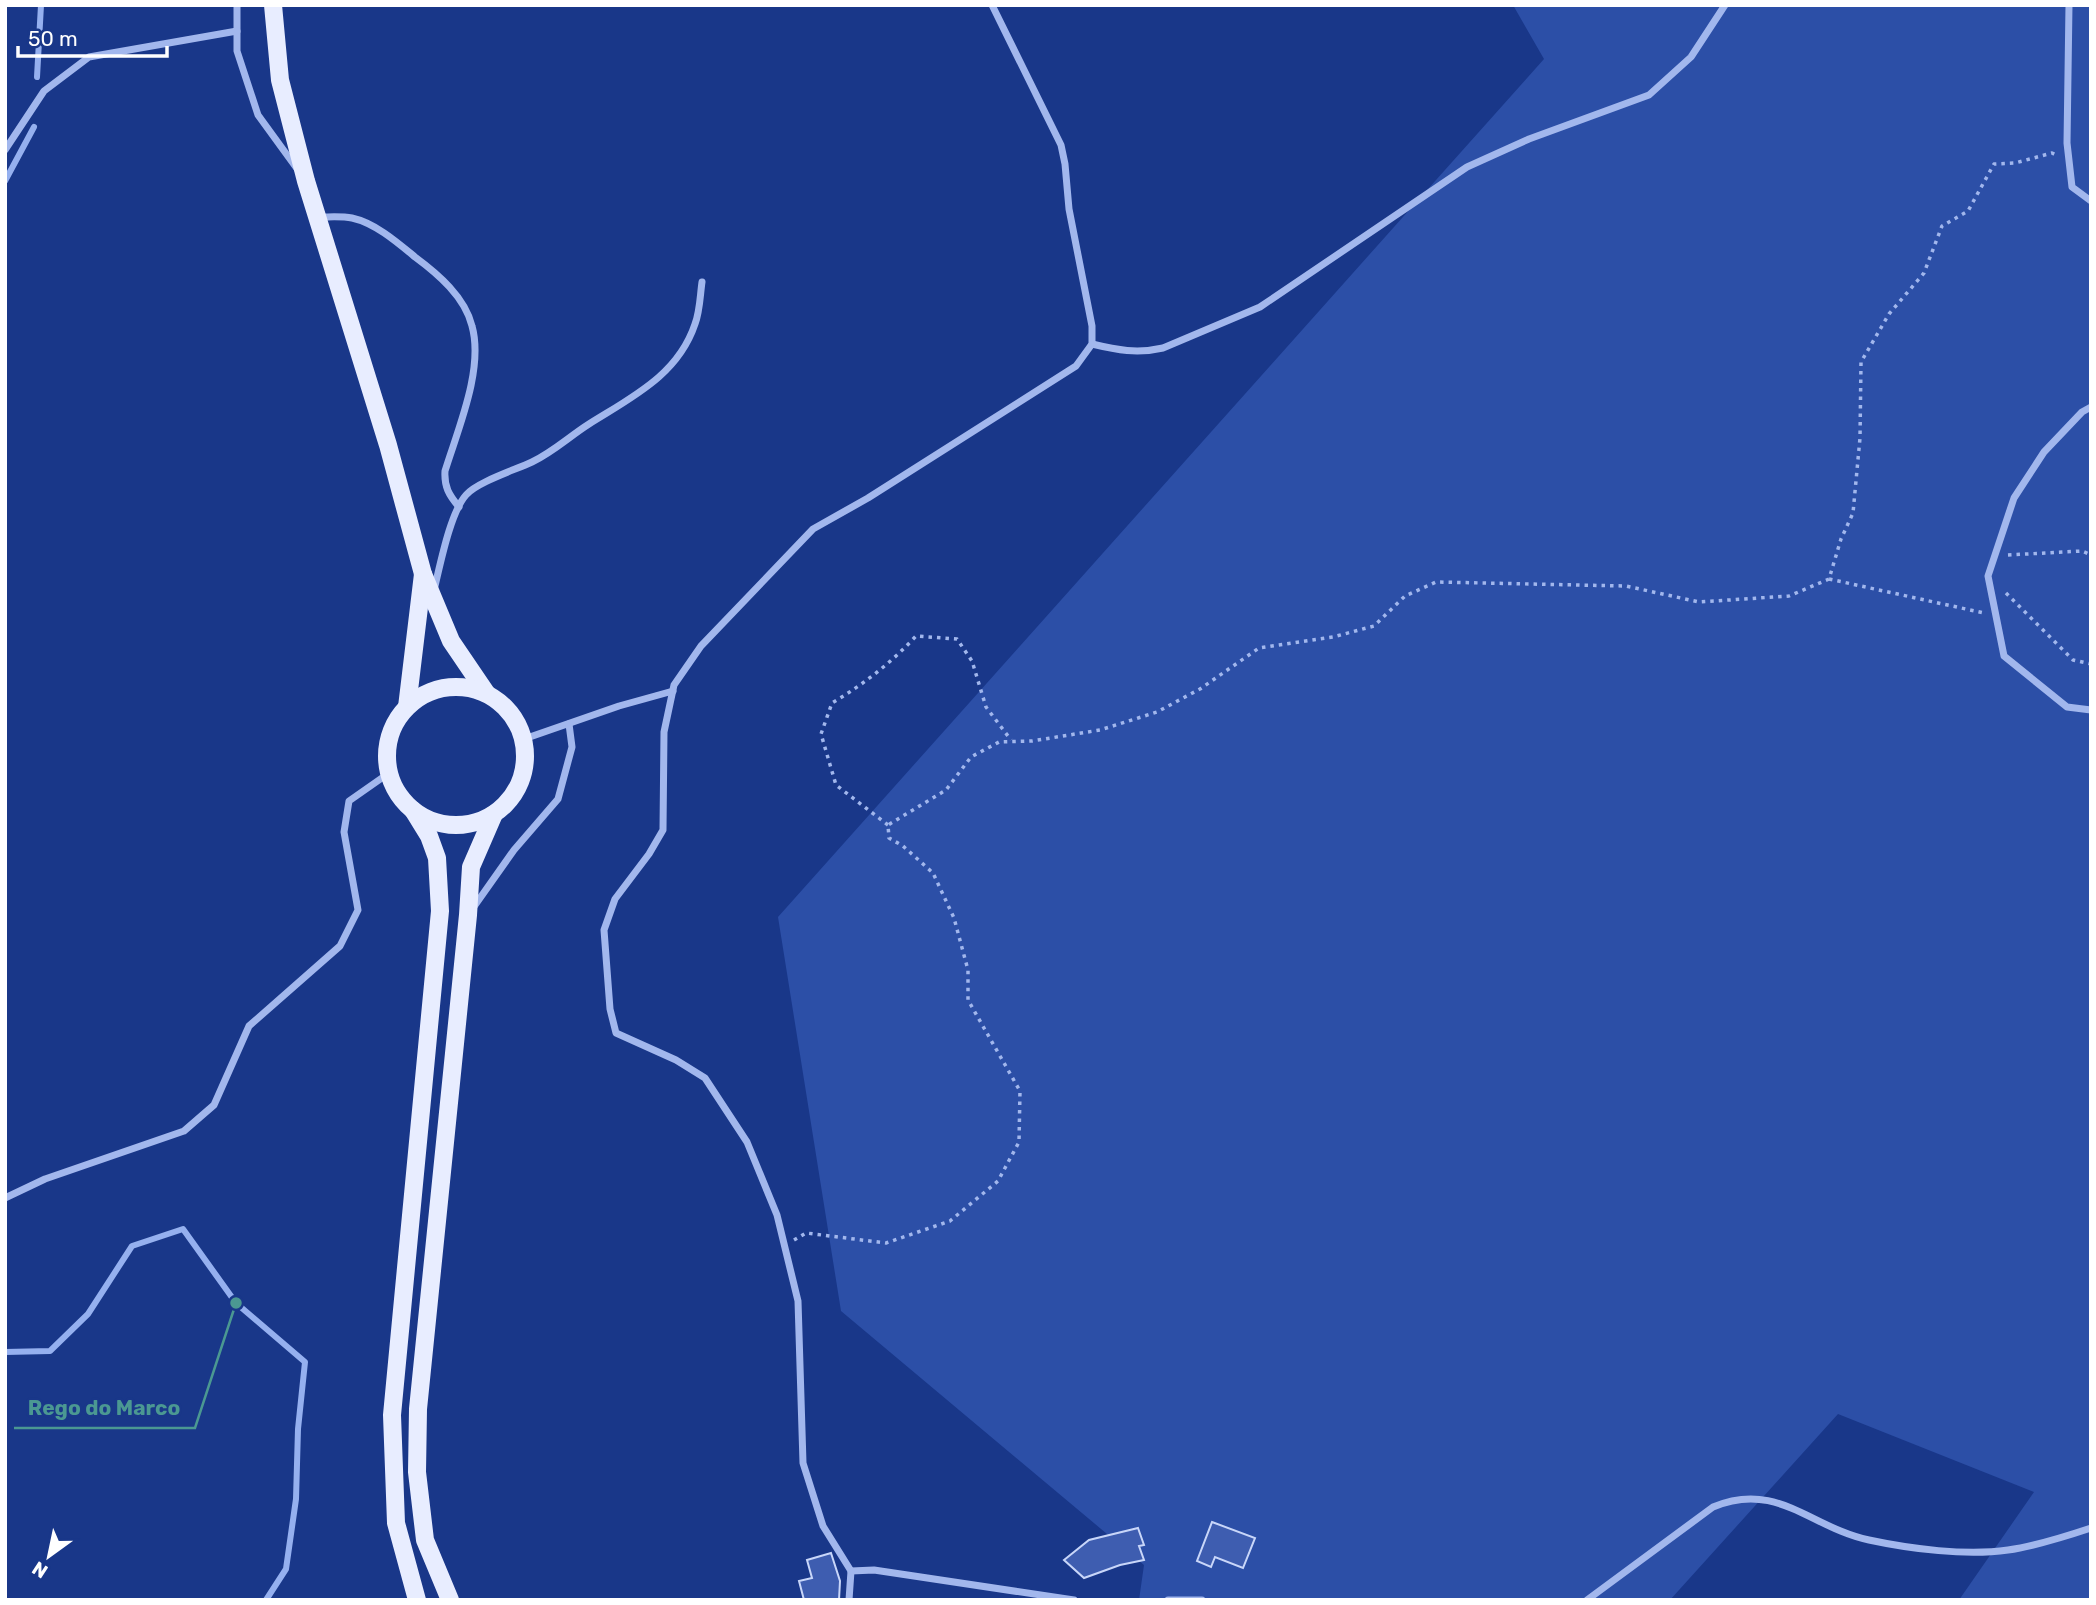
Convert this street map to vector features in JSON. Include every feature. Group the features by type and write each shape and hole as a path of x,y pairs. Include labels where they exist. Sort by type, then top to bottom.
{"main road":[{"path":"273,5 280,80 306,181 388,445 423,574 451,641 487,694"},
{"path":"407,707 423,574"},
{"path":"413,810 432,821 453,825 474,823 494,814 508,803 524,773 526,756 524,739 510,713 500,702 487,694 459,687 431,691 407,707 393,726 387,749 389,773 398,794 413,810 429,836 438,858 440,911 392,1415 396,1523 417,1600"},
{"path":"450,1600 425,1540 417,1472 418,1409 471,867 494,814"}],"street":[{"path":"237,5 237,51 258,115 306,181"},
{"path":"849,1600 851,1571 823,1526 803,1463 798,1301 777,1215 747,1142 705,1077 676,1060 616,1033 610,1009 604,930 615,899 649,855 663,830 664,732 674,685 701,646 813,529 1047,387 1076,366 1092,344 1092,326 1069,209 1061,145 992,5"},
{"path":"1092,344 1124,352 1148,352 1260,307 1467,167 1529,139 1649,95 1691,57 1725,5"},
{"path":"2069,5 2069,165 2072,187 2091,201"},
{"path":"5,150 44,92 89,57 237,32"},
{"path":"316,216 351,218 370,225 442,279 461,302 472,325 475,356 468,393 445,471 448,493 459,507"},
{"path":"433,596 459,507 471,489 547,455 664,374 680,356 695,324 702,282"},
{"path":"2091,407 2082,412 2044,452 2014,498 1989,576 2004,656 2067,706 2091,710"},
{"path":"524,739 619,706 673,691"},
{"path":"468,915 514,850 558,799 572,747 569,724"},
{"path":"5,1198 45,1179 184,1131 214,1105 249,1026 340,946 358,910 344,832 349,801 389,773"},
{"path":"1587,1600 1713,1507 1730,1500 1752,1497 1770,1500 1839,1530 1867,1539 1919,1548 2006,1550 2091,1528"},
{"path":"851,1571 874,1570 1074,1600"},
{"path":"1168,1600 1202,1600"}],"path":[{"path":"1829,579 1841,539 1853,513 1860,438 1861,362 1889,314 1924,273 1942,226 1968,211 1994,164 2015,163 2052,153 2069,165"},
{"path":"2091,555 2082,551 2009,554 1989,576 2073,660 2091,664"},
{"path":"888,825 946,790 971,757 999,742 1032,741 1100,730 1157,712 1200,689 1259,648 1333,637 1374,626 1405,596 1436,582 1626,586 1699,601 1790,596 1829,579 1996,616"},
{"path":"785,1246 806,1233 886,1243 950,1221 998,1181 1019,1142 1020,1091 968,1000 968,970 954,918 933,873 889,838 888,825 836,785 821,734 832,702 860,687 893,660 916,636 957,639 972,661 986,707 1011,740"}],"shaded area":[{"path":"1513,5 2091,5 2091,1600 1959,1600 2034,1492 1838,1414 1670,1600 1139,1600 1144,1565 841,1311 778,917 1544,59"}],"building":[{"path":"1212,1522 1255,1538 1243,1568 1215,1557 1211,1567 1197,1561"},
{"path":"1138,1528 1144,1545 1139,1546 1144,1560 1120,1565 1084,1578 1064,1560 1089,1540"},
{"path":"831,1553 840,1581 839,1600 804,1600 799,1581 812,1578 807,1560"}],"waterway":[{"path":"37,77 41,5"},
{"path":"5,181 34,127"},
{"path":"5,1352 50,1351 88,1314 132,1246 183,1229 236,1303 305,1362 298,1429 296,1499 286,1569 266,1600"}],"place":[{"name":"Rego do Marco","path":"236,1303"}]}
